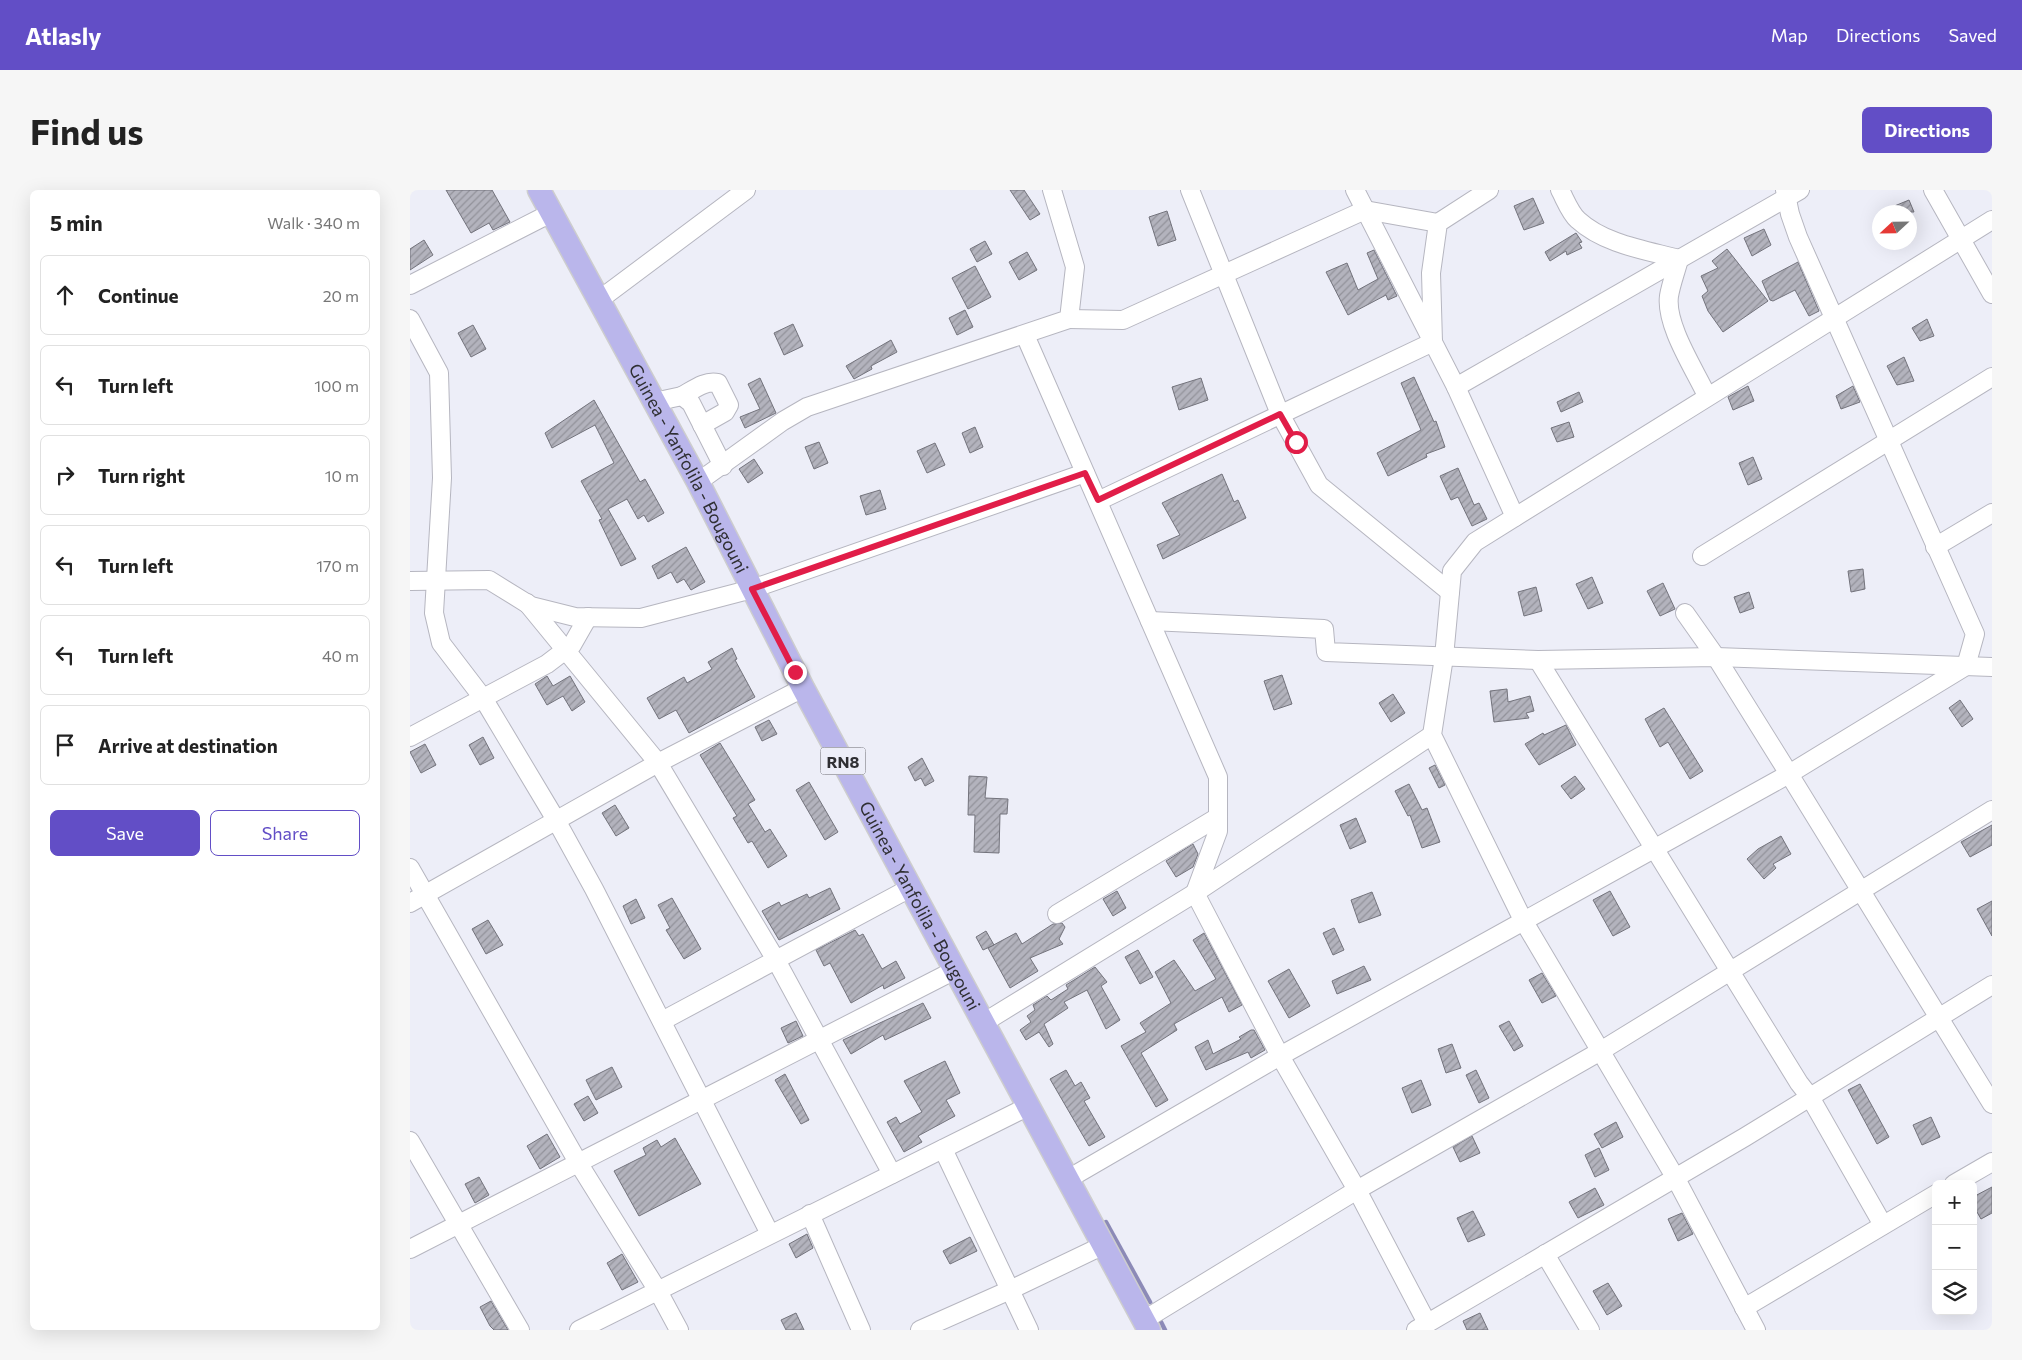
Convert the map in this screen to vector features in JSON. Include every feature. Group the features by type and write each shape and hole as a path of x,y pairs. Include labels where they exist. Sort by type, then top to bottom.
{"main road":[{"name":"Guinea - Yanfolila - Bougouni","path":"539,190 698,482 803,688 912,887 1146,1325"}],"street":[{"path":"599,300 746,190"},
{"path":"1052,190 1075,267 1069,319"},
{"path":"1190,190 1280,414 1319,485 1450,592"},
{"path":"1355,190 1456,388 1515,517"},
{"path":"698,482 723,466 783,421 807,407 1069,319 1123,320 1365,210 1438,223 1489,190"},
{"path":"1560,190 1577,219 1601,235 1624,244 1679,259"},
{"path":"1933,190 1992,294"},
{"path":"1456,388 1791,192"},
{"path":"1068,1179 1280,1056 1789,774 1966,666 1975,634 1935,547 1891,441 1798,237 1790,214 1791,192"},
{"path":"410,285 551,213"},
{"path":"1756,1330 1675,1177 1599,1052 1523,920 1432,735 1444,657 1452,572 1475,542 1835,316 1992,220"},
{"path":"1433,342 1431,273 1438,223"},
{"path":"1679,259 1669,297 1669,312 1674,328 1707,396"},
{"path":"410,319 439,373 442,478 434,613 441,643 483,698 556,820 662,1021 770,1234"},
{"path":"1025,335 1218,777 1218,831 1194,893 1280,1056 1357,1190 1422,1327 1675,1177 1992,985"},
{"path":"1098,500 1433,342"},
{"path":"1702,556 1992,377"},
{"path":"654,402 682,396 703,384 718,383 729,405 725,412 702,425"},
{"path":"682,396 690,403 723,466"},
{"path":"410,581 490,580 527,603 575,617 641,618 752,589 1085,473"},
{"path":"1935,547 1992,513"},
{"path":"527,603 658,763 776,960 892,1174"},
{"path":"1685,613 1716,657 1992,1104"},
{"path":"410,737 547,664 572,645 588,617"},
{"path":"1150,621 1324,629 1326,652 1538,660 1716,657 1992,666"},
{"path":"1538,660 1730,973 1799,1083 1810,1096 1883,1225"},
{"path":"410,903 658,763 803,688"},
{"path":"983,1023 1194,893 1432,735"},
{"path":"1146,1325 1357,1190 1599,1052 1992,810"},
{"path":"1057,914 1218,817"},
{"path":"410,868 579,1164 658,1291 679,1330"},
{"path":"662,1021 912,887"},
{"path":"410,1249 955,970"},
{"path":"579,1330 1029,1106"},
{"path":"410,1141 520,1330"},
{"path":"943,1149 1029,1330"},
{"path":"1961,1180 1992,1162"},
{"path":"1744,1308 1932,1196"},
{"path":"810,1214 861,1330"},
{"path":"920,1330 1010,1290 1104,1244"},
{"path":"1545,1254 1590,1330"}],"building":[{"path":"446,190 492,190 510,222 493,230 489,223 471,233"},
{"path":"1010,190 1024,190 1040,214 1030,220"},
{"path":"1533,198 1544,223 1524,230 1514,206"},
{"path":"1909,200 1911,205 1897,205"},
{"path":"1167,211 1176,240 1158,246 1149,217"},
{"path":"1764,229 1771,245 1752,256 1744,238"},
{"path":"1576,233 1582,242 1579,243 1582,248 1567,255 1566,251 1550,261 1545,252"},
{"path":"424,240 433,255 410,270 410,249"},
{"path":"985,241 992,254 977,262 970,249"},
{"path":"1727,249 1768,301 1723,332 1708,311 1702,296 1708,291 1701,276 1718,268 1712,261"},
{"path":"1374,250 1397,296 1388,300 1386,295 1348,315 1326,272 1347,263 1358,290 1378,279 1367,253"},
{"path":"1027,252 1037,270 1019,280 1009,262"},
{"path":"1798,262 1819,311 1809,316 1795,290 1773,301 1770,300 1762,281"},
{"path":"975,266 991,297 968,309 952,278"},
{"path":"965,310 973,327 957,335 949,318"},
{"path":"1927,319 1934,336 1920,341 1912,328"},
{"path":"793,324 803,346 784,355 774,333"},
{"path":"473,325 486,349 471,357 458,333"},
{"path":"891,340 897,352 871,366 872,369 854,379 846,366"},
{"path":"1904,357 1914,381 1897,385 1887,366"},
{"path":"1414,377 1434,422 1436,421 1445,447 1426,454 1427,457 1388,476 1377,453 1421,430 1401,383"},
{"path":"760,378 776,413 745,428 740,417 760,409 748,384"},
{"path":"1201,378 1208,400 1179,410 1172,387"},
{"path":"1748,386 1754,401 1733,410 1728,397"},
{"path":"1853,386 1860,402 1841,409 1836,396"},
{"path":"1579,392 1583,402 1561,412 1557,402"},
{"path":"594,400 640,482 645,479 664,513 648,522 644,515 638,519 627,499 608,509 636,559 621,566 599,520 602,519 581,481 614,463 595,425 552,448 545,433"},
{"path":"1569,422 1574,437 1557,442 1551,428"},
{"path":"975,427 983,447 970,453 962,433"},
{"path":"819,442 828,463 814,469 805,447"},
{"path":"935,443 945,465 927,473 917,451"},
{"path":"1753,457 1762,479 1748,485 1739,463"},
{"path":"754,459 763,473 748,483 739,469"},
{"path":"1458,468 1474,505 1479,503 1487,519 1472,526 1458,497 1451,500 1440,476"},
{"path":"1222,474 1234,502 1238,500 1246,518 1163,559 1157,545 1180,535 1162,503"},
{"path":"880,490 886,509 866,515 860,496"},
{"path":"686,547 705,582 691,590 684,579 677,583 671,572 658,579 652,566"},
{"path":"1863,569 1865,589 1851,592 1848,571"},
{"path":"1592,577 1603,603 1588,609 1576,584"},
{"path":"1663,583 1675,609 1660,616 1647,591"},
{"path":"1536,587 1542,611 1524,616 1518,592"},
{"path":"1749,592 1754,608 1740,613 1734,597"},
{"path":"732,648 737,659 735,660 755,697 689,733 676,710 659,719 647,698 684,677 687,683 712,669 708,662"},
{"path":"1282,675 1292,704 1274,710 1264,681"},
{"path":"547,676 553,686 570,676 585,702 572,711 563,696 547,705 535,684"},
{"path":"1507,689 1508,702 1530,696 1534,711 1526,713 1529,718 1494,722 1490,691"},
{"path":"1393,694 1405,713 1391,722 1379,703"},
{"path":"1960,700 1973,719 1962,727 1949,708"},
{"path":"1664,708 1703,771 1690,779 1668,742 1660,747 1645,719"},
{"path":"769,720 777,734 762,741 755,727"},
{"path":"1566,725 1576,745 1539,765 1525,744 1543,733 1544,735"},
{"path":"483,737 494,758 480,765 469,745"},
{"path":"720,743 755,800 748,804 765,832 770,829 787,856 768,868 752,841 748,843 733,818 737,816 700,755"},
{"path":"425,744 436,765 421,773 410,752"},
{"path":"922,758 934,781 925,786 921,778 915,781 908,767"},
{"path":"1435,765 1445,785 1439,788 1429,768"},
{"path":"969,776 987,777 985,798 1008,799 1007,814 1000,814 999,853 974,852 975,815 968,815"},
{"path":"1575,776 1585,789 1571,799 1561,786"},
{"path":"809,782 838,832 825,840 796,790"},
{"path":"1409,784 1422,810 1427,808 1440,842 1422,848 1410,815 1408,816 1395,791"},
{"path":"615,805 629,828 616,836 602,813"},
{"path":"1356,818 1366,842 1350,849 1340,825"},
{"path":"1992,825 1992,845 1970,857 1961,842"},
{"path":"1781,836 1791,854 1773,864 1776,868 1764,879 1747,859 1758,849"},
{"path":"1193,844 1198,854 1193,867 1176,877 1166,861"},
{"path":"830,888 840,909 779,940 762,911 779,902 781,906 807,894 809,898"},
{"path":"1117,891 1126,908 1113,916 1103,899"},
{"path":"1610,891 1630,927 1613,936 1593,900"},
{"path":"1372,892 1381,915 1359,923 1351,900"},
{"path":"672,898 701,949 684,959 666,930 670,928 658,905"},
{"path":"636,899 645,918 631,924 623,906"},
{"path":"1992,901 1992,936 1977,909"},
{"path":"488,920 503,945 486,954 472,929"},
{"path":"1062,923 1065,927 1059,939 1063,944 1030,958 1038,971 1010,988 988,948 1016,933 1022,944 1053,924"},
{"path":"1334,928 1344,950 1333,955 1323,933"},
{"path":"855,930 859,936 863,934 882,969 896,961 905,978 884,989 883,985 851,1003 830,963 824,966 816,950"},
{"path":"986,931 994,945 983,950 976,937"},
{"path":"1204,933 1242,1005 1229,1012 1222,997 1174,1024 1177,1030 1141,1053 1168,1100 1156,1107 1121,1046 1146,1032 1140,1023 1171,1003 1155,972 1174,960 1195,991 1216,979 1193,940"},
{"path":"1138,950 1153,977 1140,984 1125,957"},
{"path":"1364,966 1371,980 1337,994 1332,981"},
{"path":"1095,967 1107,982 1101,986 1120,1020 1106,1029 1087,990 1064,1002 1068,1008 1044,1024 1053,1044 1049,1047 1039,1032 1026,1040 1020,1030 1031,1022 1027,1016 1035,1010 1033,1005 1047,996 1051,1000 1068,989 1066,985"},
{"path":"1289,969 1310,1006 1289,1018 1268,981"},
{"path":"1542,973 1556,996 1542,1003 1529,980"},
{"path":"923,1003 931,1018 885,1040 883,1035 851,1054 843,1040"},
{"path":"796,1021 803,1036 788,1043 781,1028"},
{"path":"1509,1021 1523,1046 1514,1051 1499,1026"},
{"path":"1254,1030 1265,1050 1251,1058 1248,1052 1206,1070 1195,1047 1208,1040 1213,1054 1241,1039 1239,1037"},
{"path":"1452,1044 1461,1068 1446,1073 1438,1049"},
{"path":"945,1061 960,1093 946,1100 955,1116 918,1136 922,1142 904,1152 887,1122 896,1117 900,1124 922,1112 904,1081"},
{"path":"612,1067 622,1087 596,1100 586,1080"},
{"path":"1066,1070 1075,1086 1081,1082 1090,1098 1084,1101 1105,1137 1089,1146 1050,1079"},
{"path":"1476,1070 1489,1098 1479,1103 1466,1075"},
{"path":"785,1074 809,1120 801,1124 775,1080"},
{"path":"1421,1080 1431,1105 1412,1113 1402,1088"},
{"path":"1860,1084 1889,1137 1877,1144 1848,1090"},
{"path":"588,1096 598,1113 584,1121 574,1104"},
{"path":"1931,1117 1940,1137 1922,1145 1913,1125"},
{"path":"1616,1122 1623,1137 1602,1148 1594,1134"},
{"path":"547,1134 560,1157 540,1169 527,1146"},
{"path":"1472,1136 1480,1153 1460,1162 1453,1147"},
{"path":"675,1138 701,1184 639,1216 614,1171 646,1155 643,1148 657,1140 661,1147"},
{"path":"1599,1148 1609,1170 1595,1177 1585,1155"},
{"path":"479,1177 489,1195 475,1203 465,1184"},
{"path":"1992,1187 1992,1213 1981,1219 1977,1212 1977,1195"},
{"path":"1595,1188 1604,1205 1578,1218 1569,1202"},
{"path":"1473,1211 1485,1235 1468,1242 1457,1218"},
{"path":"1682,1213 1693,1234 1678,1241 1668,1219"},
{"path":"807,1234 813,1248 796,1258 789,1244"},
{"path":"970,1237 977,1251 950,1264 943,1251"},
{"path":"622,1254 638,1282 622,1290 607,1263"},
{"path":"1608,1283 1622,1306 1607,1315 1593,1291"},
{"path":"491,1301 508,1330 494,1330 490,1326 480,1307"},
{"path":"796,1313 804,1330 786,1330 781,1320"},
{"path":"1480,1313 1488,1330 1467,1330 1463,1321"}],"waterway":[{"path":"1106,1222 1150,1302"},
{"path":"1161,1322 1165,1330"}],"route":[{"path":"795,672 752,589 1085,473 1098,500 1280,414 1296,442"}]}
